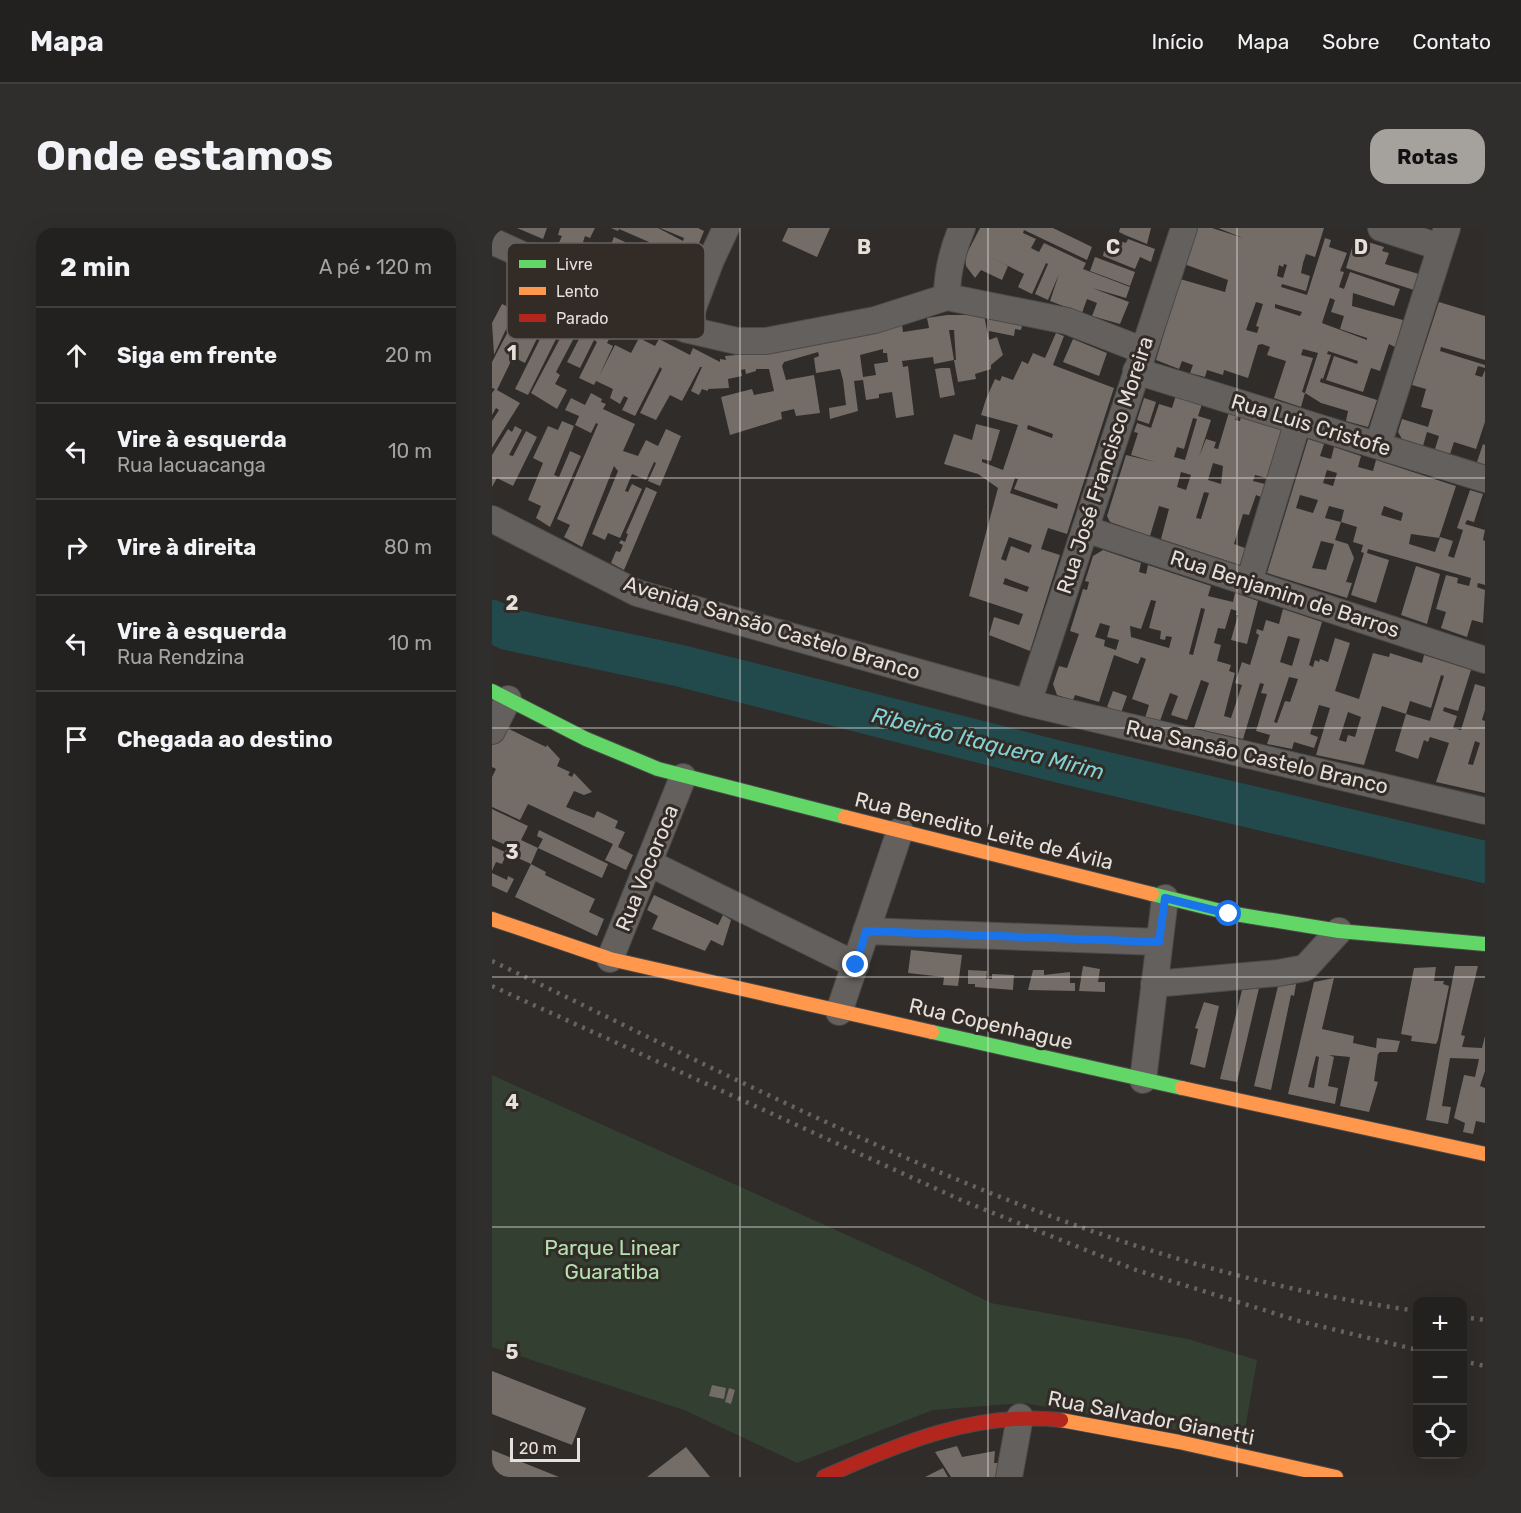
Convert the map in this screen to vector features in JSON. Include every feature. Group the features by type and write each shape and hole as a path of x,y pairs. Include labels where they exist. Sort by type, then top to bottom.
{"main road":[{"name":"Rua Benedito Leite de Ávila","path":"500,695 592,742 659,771 1229,914 1339,931 1485,944"},
{"name":"Rua Copenhague","path":"492,919 610,958 1143,1080 1485,1154"},
{"name":"Rua Salvador Gianetti","path":"824,1477 928,1435 974,1423 1020,1418 1080,1423 1336,1477"}],"street":[{"path":"705,276 726,228"},
{"path":"705,334 737,341 766,341 875,320 947,297 947,276 952,251 962,228"},
{"name":"Rua José Francisco Moreira","path":"1028,703 1184,228"},
{"path":"1378,445 1443,238 1381,228"},
{"path":"492,241 507,248"},
{"name":"Rua Luis Cristofe","path":"947,297 1067,321 1139,361 1298,421 1485,479"},
{"path":"1249,582 1298,421"},
{"name":"Avenida Sansão Castelo Branco","path":"492,519 638,593 1028,703"},
{"name":"Rua Benjamim de Barros","path":"1085,530 1485,660"},
{"path":"492,731 500,695"},
{"name":"Rua Sansão Castelo Branco","path":"1028,703 1485,811"},
{"name":"Rua Vocoroca","path":"610,958 683,777"},
{"path":"839,1011 900,831"},
{"path":"649,863 856,965"},
{"path":"1143,1080 1165,898"},
{"path":"866,931 1159,942"},
{"path":"1154,984 1278,973 1305,968 1339,931"},
{"path":"1009,1477 1020,1418"}],"green space":[{"name":"Parque Linear Guaratiba","path":"492,1075 918,1267 991,1303 1188,1339 1257,1360 1243,1442 1024,1403 933,1410 797,1463 684,1410 492,1347"}],"building":[{"path":"517,228 547,228 543,239"},
{"path":"560,228 595,228 590,238 585,236 583,242 586,243 559,243 562,236 558,235"},
{"path":"611,228 658,228 683,241 684,238 660,228 698,228 704,231 699,243 648,243 619,229 618,231"},
{"path":"788,228 830,228 817,257 782,241"},
{"path":"980,228 1053,228 1092,247 1087,260 1024,230 1023,233 1036,239 1031,248 1039,252 1044,243 1086,263 1083,269 1130,287 1126,298 1092,288 1129,302 1120,324 1092,316 1097,303 1087,299 1082,313 1050,301 1059,274 1048,300 1035,294 1048,264 1046,263 1032,294 1018,287 1024,274 987,255 1008,266 1002,280 981,270 975,278 966,266 965,257"},
{"path":"1120,228 1151,228 1147,244 1119,232"},
{"path":"1197,228 1212,228 1243,238 1218,228 1324,228 1315,257 1306,254 1303,263 1301,273 1310,276 1306,291 1282,284 1281,287 1307,295 1325,238 1331,240 1329,247 1347,253 1340,271 1344,272 1339,287 1344,289 1350,272 1400,289 1394,306 1353,293 1352,306 1403,320 1395,347 1389,344 1380,371 1371,368 1363,392 1326,380 1334,356 1357,364 1358,361 1328,351 1327,354 1331,355 1320,382 1377,400 1368,427 1346,421 1348,411 1321,403 1305,393 1301,407 1274,398 1286,361 1267,355 1270,347 1262,344 1258,345 1248,378 1224,370 1223,375 1207,370 1205,377 1190,373 1193,365 1182,361 1179,369 1156,360 1180,279 1225,292 1228,280 1184,264","holes":["1284,264 1287,265 1283,278 1277,276 1279,265 1283,267","1330,298 1335,300 1331,312 1344,316 1340,329 1367,338 1367,340 1322,323","1256,302 1263,304 1256,326 1259,327 1257,333 1246,330","1275,304 1302,312 1300,316 1275,308","1303,349 1318,353 1305,393 1302,392 1313,358 1301,355"]},
{"path":"614,237 625,242 624,243 612,243"},
{"path":"1355,238 1384,247 1382,251 1389,253 1385,264 1419,274 1414,290 1346,268"},
{"path":"1128,239 1155,249 1151,262 1140,257 1135,269 1103,256 1104,251 1112,254 1117,240 1126,243"},
{"path":"1095,257 1135,272 1130,286 1090,271"},
{"path":"1439,302 1485,316 1485,360 1441,347 1440,351 1485,365 1485,368 1478,366 1475,375 1482,377 1485,370 1485,422 1476,449 1454,442 1450,454 1435,449 1439,436 1427,432 1423,446 1402,439 1398,432 1402,419 1428,427 1433,410 1421,407 1426,389 1412,385"},
{"path":"502,304 507,306 507,327 494,355 492,323"},
{"path":"947,315 984,315 989,340 997,337 1003,355 991,365 991,369 975,374 976,379 958,382 954,360 934,364 933,357 902,361 903,367 908,366 914,415 896,418 892,392 879,394 879,398 866,400 863,380 854,381 858,411 830,419 829,408 846,405 843,380 840,369 816,373 814,358 819,356 818,352 784,362 782,366 786,380 814,375 820,413 796,416 794,409 781,412 782,419 730,435 721,397 752,389 754,395 774,391 769,369 756,369 746,374 745,369 741,370 742,376 728,379 729,388 708,389 708,391 702,389 699,395 691,391 702,367 700,367 682,401 670,395 656,420 640,413 662,369 660,367 635,416 622,410 628,398 624,396 620,404 610,398 613,389 596,381 594,385 579,378 597,342 594,340 580,368 567,362 579,339 609,339 607,343 613,346 599,376 615,345 631,353 638,339 655,346 659,339 690,355 693,348 720,362 720,359 726,360 725,356 781,351 856,332 902,325 903,332 929,328 927,318","holes":["949,330 954,330 956,360 954,360","883,349 883,353 887,353 888,362 874,364 876,375 863,377 860,355"]},
{"path":"989,315 1023,322 1021,330 1015,329 1014,336 989,331"},
{"path":"1056,333 1064,336 1053,365 1114,388 1067,534 1048,528 1041,549 1060,555 1030,651 989,635 994,617 1019,625 1023,614 969,596 998,488 978,474 944,464 954,434 972,440 976,424 1000,430 991,461 982,459 982,462 1003,470 1018,425 981,415 986,399 995,379 1000,381 1002,376 1013,380 1022,361 1028,364 1033,353 1045,358","holes":["1028,425 1053,434 1052,438 1027,429","1015,478 1018,479 1014,489 1058,504 1057,509 1010,493","1009,537 1032,545 1029,553 1011,546 1006,561 1001,559","1005,578 1029,587 1027,592 1003,584"]},
{"path":"507,334 507,339 537,339 525,363 513,357 497,390 520,403 492,448 492,421 499,410 496,408 492,415 492,393 495,389 492,388 492,362"},
{"path":"540,339 556,339 528,395 515,389"},
{"path":"560,339 573,339 556,372 560,375 555,384 567,390 557,409 531,393"},
{"path":"1073,339 1107,353 1099,376 1063,362"},
{"path":"950,368 955,395 940,398 935,369"},
{"path":"591,393 606,404 603,409 635,424 623,451 638,456 646,440 658,446 666,429 681,436 660,486 648,481 656,463 654,462 646,480 632,474 625,491 628,492 632,484 642,489 620,538 608,533 605,540 592,534 618,471 614,466 582,547 564,537 570,525 557,519 598,424 596,423 591,433 575,425 579,416 565,410 571,398 585,405"},
{"path":"1176,395 1202,404 1198,416 1211,420 1199,457 1206,439 1216,442 1214,448 1218,449 1229,412 1237,415 1235,420 1240,421 1241,416 1282,429 1267,478 1255,475 1253,481 1265,484 1261,497 1256,495 1249,515 1243,514 1234,544 1245,548 1240,565 1161,539 1169,509 1159,506 1150,536 1110,522 1107,516 1126,455 1155,462 1131,455 1138,433 1134,432 1137,423 1151,428 1159,404 1172,408","holes":["1193,418 1197,419 1185,460 1174,457 1177,447 1184,449","1213,463 1223,466 1221,484 1208,480","1181,472 1191,475 1186,490 1177,487","1204,492 1209,493 1201,519 1196,518"]},
{"path":"1144,398 1156,402 1149,424 1137,420"},
{"path":"562,421 574,426 554,475 559,477 570,451 581,456 550,527 536,518 541,506 528,500 543,463 533,458 548,426 558,430"},
{"path":"515,426 522,430 509,455 513,456 526,431 537,437 513,486 497,478 492,487 492,455 508,429 512,432"},
{"path":"1308,439 1324,444 1320,456 1331,459 1334,447 1361,456 1358,467 1373,471 1376,460 1456,486 1439,538 1411,534 1409,544 1435,552 1440,537 1453,541 1448,556 1454,558 1463,530 1457,528 1470,490 1483,494 1474,522 1467,520 1465,524 1485,530 1483,540 1485,541 1485,585 1478,583 1477,587 1485,590 1483,623 1472,620 1467,637 1441,628 1446,612 1436,609 1446,575 1458,578 1457,583 1469,586 1471,578 1368,549 1367,553 1389,560 1376,603 1351,595 1364,553 1361,552 1363,545 1353,542 1357,527 1341,522 1335,540 1348,544 1354,558 1346,582 1352,583 1347,598 1267,573","holes":["1327,470 1337,473 1333,486 1323,483","1300,495 1318,500 1313,513 1296,508","1329,506 1344,510 1341,522 1325,518","1384,506 1403,513 1401,521 1381,515","1321,541 1334,544 1326,570 1312,568"]},
{"path":"1483,444 1485,445 1485,465 1477,462"},
{"path":"646,487 657,492 624,570 611,563 616,551 620,552 623,545 619,543 621,540 625,542 628,534 626,533"},
{"path":"1103,550 1141,563 1139,572 1146,574 1148,565 1211,586 1208,596 1233,602 1235,593 1258,601 1247,644 1231,640 1237,611 1231,609 1225,629 1218,628 1214,643 1221,645 1217,661 1231,665 1229,671 1235,673 1224,716 1231,718 1242,685 1235,683 1242,662 1250,665 1259,635 1256,633 1257,629 1263,631 1266,620 1279,624 1283,609 1322,622 1309,665 1313,667 1315,660 1319,662 1320,659 1328,662 1335,638 1350,643 1335,691 1359,699 1373,653 1389,657 1390,653 1422,663 1424,655 1471,670 1458,711 1444,707 1443,711 1457,716 1453,728 1461,730 1475,684 1485,687 1485,710 1482,720 1485,721 1485,793 1436,782 1449,743 1430,737 1428,742 1424,740 1418,759 1395,751 1406,714 1382,706 1364,765 1316,755 1330,708 1319,705 1310,734 1318,737 1314,748 1294,742 1292,749 1267,744 1270,735 1256,731 1267,694 1261,693 1264,684 1260,683 1243,739 1194,728 1209,683 1201,680 1187,720 1171,715 1178,696 1170,693 1160,721 1145,718 1149,705 1132,699 1146,659 1141,657 1138,664 1114,655 1099,702 1075,695 1073,700 1057,695 1053,684 1059,666 1067,668 1079,634 1070,631 1083,589 1087,590 1089,582 1085,581 1093,556","holes":["1151,600 1156,601 1149,628 1161,631 1160,639 1165,640 1166,636 1172,637 1169,648 1131,637 1130,626 1141,629","1201,608 1205,609 1193,655 1189,654","1100,623 1110,626 1107,637 1119,640 1116,650 1104,646 1105,640 1095,637","1288,636 1300,639 1292,666 1280,662","1441,675 1444,676 1430,721 1406,714 1410,701 1431,708","1289,677 1298,679 1290,702 1285,701 1277,723 1274,722","1348,712 1361,717 1355,737 1348,735 1346,742 1339,740","1475,741 1480,743 1473,765 1468,764"]},
{"path":"1416,566 1440,574 1427,624 1401,615"},
{"path":"1113,691 1127,696 1121,713 1107,707"},
{"path":"501,725 546,747 547,745 560,759 557,766 570,772 568,775 572,777 574,773 592,792 584,795 574,791 566,807 594,818 597,811 618,821 615,828 625,832 618,847 633,855 626,870 605,860 613,844 528,804 520,820 492,807 492,777 496,769 492,767 492,743"},
{"path":"492,809 528,826 521,840 538,848 531,864 507,853 502,864 496,862 492,871 492,846 505,852 508,846 492,839"},
{"path":"539,830 608,864 602,878 538,848 543,839 537,836"},
{"path":"531,864 546,872 545,875 595,899 589,912 604,919 597,936 515,897"},
{"path":"492,873 507,880 508,876 514,879 507,893 492,886"},
{"path":"654,895 718,925 723,915 731,920 723,946 711,940 705,951 652,929 658,916 647,910"},
{"path":"911,950 962,955 958,986 943,985 944,977 908,973"},
{"path":"1083,966 1100,969 1098,982 1105,982 1105,992 1079,991"},
{"path":"1455,966 1478,966 1461,1035 1465,1036 1462,1047 1482,1048 1485,1036 1485,1071 1480,1086 1485,1088 1485,1123 1476,1121 1473,1134 1463,1132 1465,1123 1454,1118 1464,1075 1475,1077 1479,1059 1450,1058 1442,1106 1451,1107 1448,1124 1426,1120"},
{"path":"1436,967 1434,981 1444,981 1443,984 1449,986 1438,1040 1436,1044 1411,1041 1412,1036 1401,1034 1414,968"},
{"path":"968,970 987,971 986,979 992,979 992,974 1014,975 1013,990 975,987 975,984 968,984"},
{"path":"1033,970 1044,970 1044,975 1070,972 1070,983 1075,983 1075,991 1028,990"},
{"path":"1334,978 1322,1029 1354,1036 1353,1043 1376,1048 1377,1038 1400,1041 1397,1052 1378,1054 1374,1081 1378,1082 1369,1112 1340,1106 1350,1057 1329,1055 1334,1057 1328,1086 1338,1088 1335,1104 1288,1094 1314,982","holes":["1316,1056 1319,1057 1314,1088 1308,1087"]},
{"path":"1296,984 1294,996 1291,995 1271,1090 1254,1086 1278,986"},
{"path":"1259,988 1237,1082 1220,1079 1242,990"},
{"path":"1204,1002 1219,1006 1205,1068 1190,1064 1198,1029 1195,1028"},
{"path":"492,1371 586,1408 572,1445 492,1414"},
{"path":"712,1385 726,1388 724,1399 709,1396"},
{"path":"729,1388 735,1390 731,1404 725,1402"},
{"path":"957,1446 962,1457 995,1451 994,1463 999,1463 997,1477 951,1477 935,1452"},
{"path":"686,1447 710,1477 647,1477"},
{"path":"492,1450 559,1477 492,1477"},
{"path":"943,1468 948,1477 925,1477"}],"waterway":[{"name":"Ribeirão Itaquera Mirim","path":"492,621 507,629 677,665 1060,762 1485,862"}],"railway":[{"path":"492,961 828,1123 942,1173 1057,1218 1174,1258 1294,1289 1413,1310"},
{"path":"492,986 963,1201 1136,1270 1299,1321 1413,1349"},
{"path":"1467,1318 1485,1320"},
{"path":"1467,1362 1485,1366"}],"traffic: fast":[{"path":"492,691 586,739 658,769 845,817"},
{"path":"1152,894 1229,913 1339,931 1485,944"},
{"path":"932,1032 1182,1088"}],"traffic: slow":[{"path":"845,817 1152,894"},
{"path":"492,919 610,959 932,1032"},
{"path":"1182,1088 1485,1154"},
{"path":"1061,1420 1179,1442 1336,1477"}],"traffic: jam":[{"path":"824,1477 881,1452 939,1432 999,1420 1030,1418 1061,1420"}],"route":[{"path":"856,965 866,931 1159,942 1165,898 1229,914"}]}
